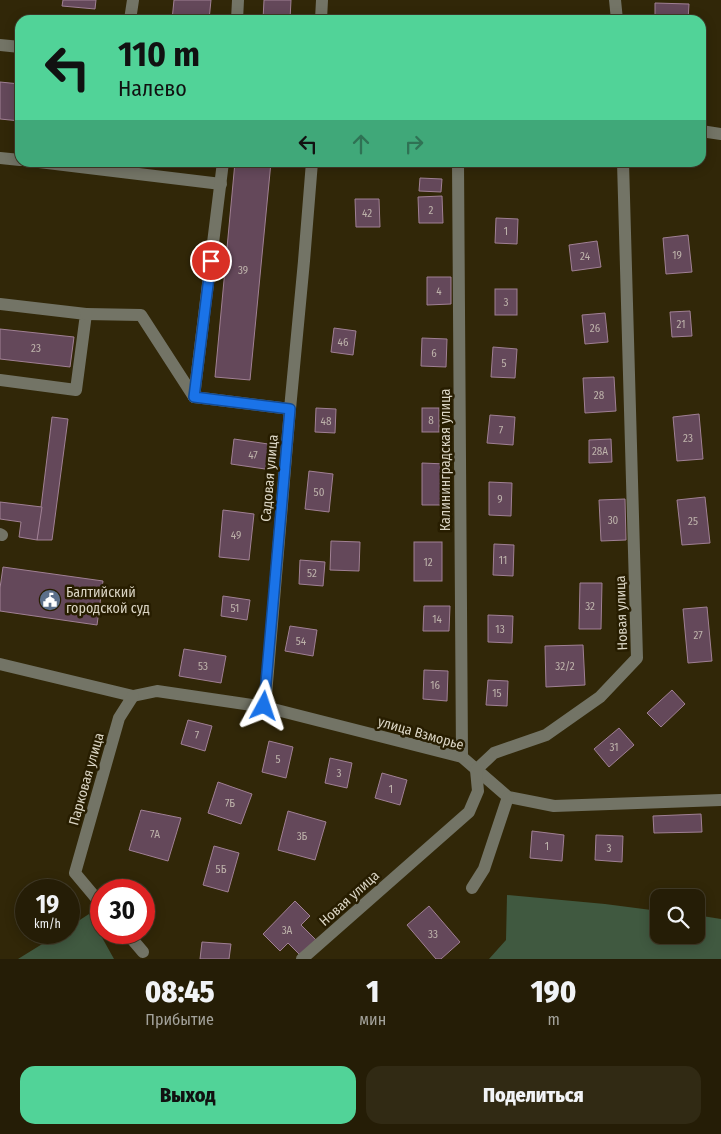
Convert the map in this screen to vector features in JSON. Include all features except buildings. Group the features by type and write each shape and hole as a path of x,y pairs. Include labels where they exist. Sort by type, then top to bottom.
{"street":[{"path":"131,15 133,0"},
{"path":"237,15 238,0"},
{"path":"321,15 322,0"},
{"path":"615,0 616,15"},
{"path":"0,45 15,46"},
{"path":"706,132 721,134"},
{"path":"0,158 15,160"},
{"path":"80,167 221,184"},
{"path":"194,397 223,167"},
{"name":"Садовая улица","path":"264,706 312,167"},
{"name":"Калининградская улица","path":"458,167 462,757"},
{"name":"Новая улица","path":"302,959 469,812 478,791 476,770 494,753 546,735 554,730 600,697 637,658 623,167"},
{"path":"0,304 86,314 141,315 194,397 290,409"},
{"path":"0,380 76,390 86,314"},
{"path":"0,664 133,696"},
{"name":"улица Взморье","path":"133,696 157,692 264,706 462,757 508,797 554,806 721,800"},
{"name":"Парковая улица","path":"90,891 75,873 119,718 133,696"},
{"path":"472,888 484,869 508,797"},
{"path":"136,944 143,952"}],"green space":[{"path":"507,895 650,910 650,944 705,944 705,916 721,919 721,959 489,959 506,940"},
{"path":"89,914 90,944 106,944 114,959 18,959 42,944 80,944 80,920"}],"place":[{"name":"Балтийский городской суд","path":"50,600"}],"route":[{"path":"211,261 194,397 290,409 264,706"}]}
